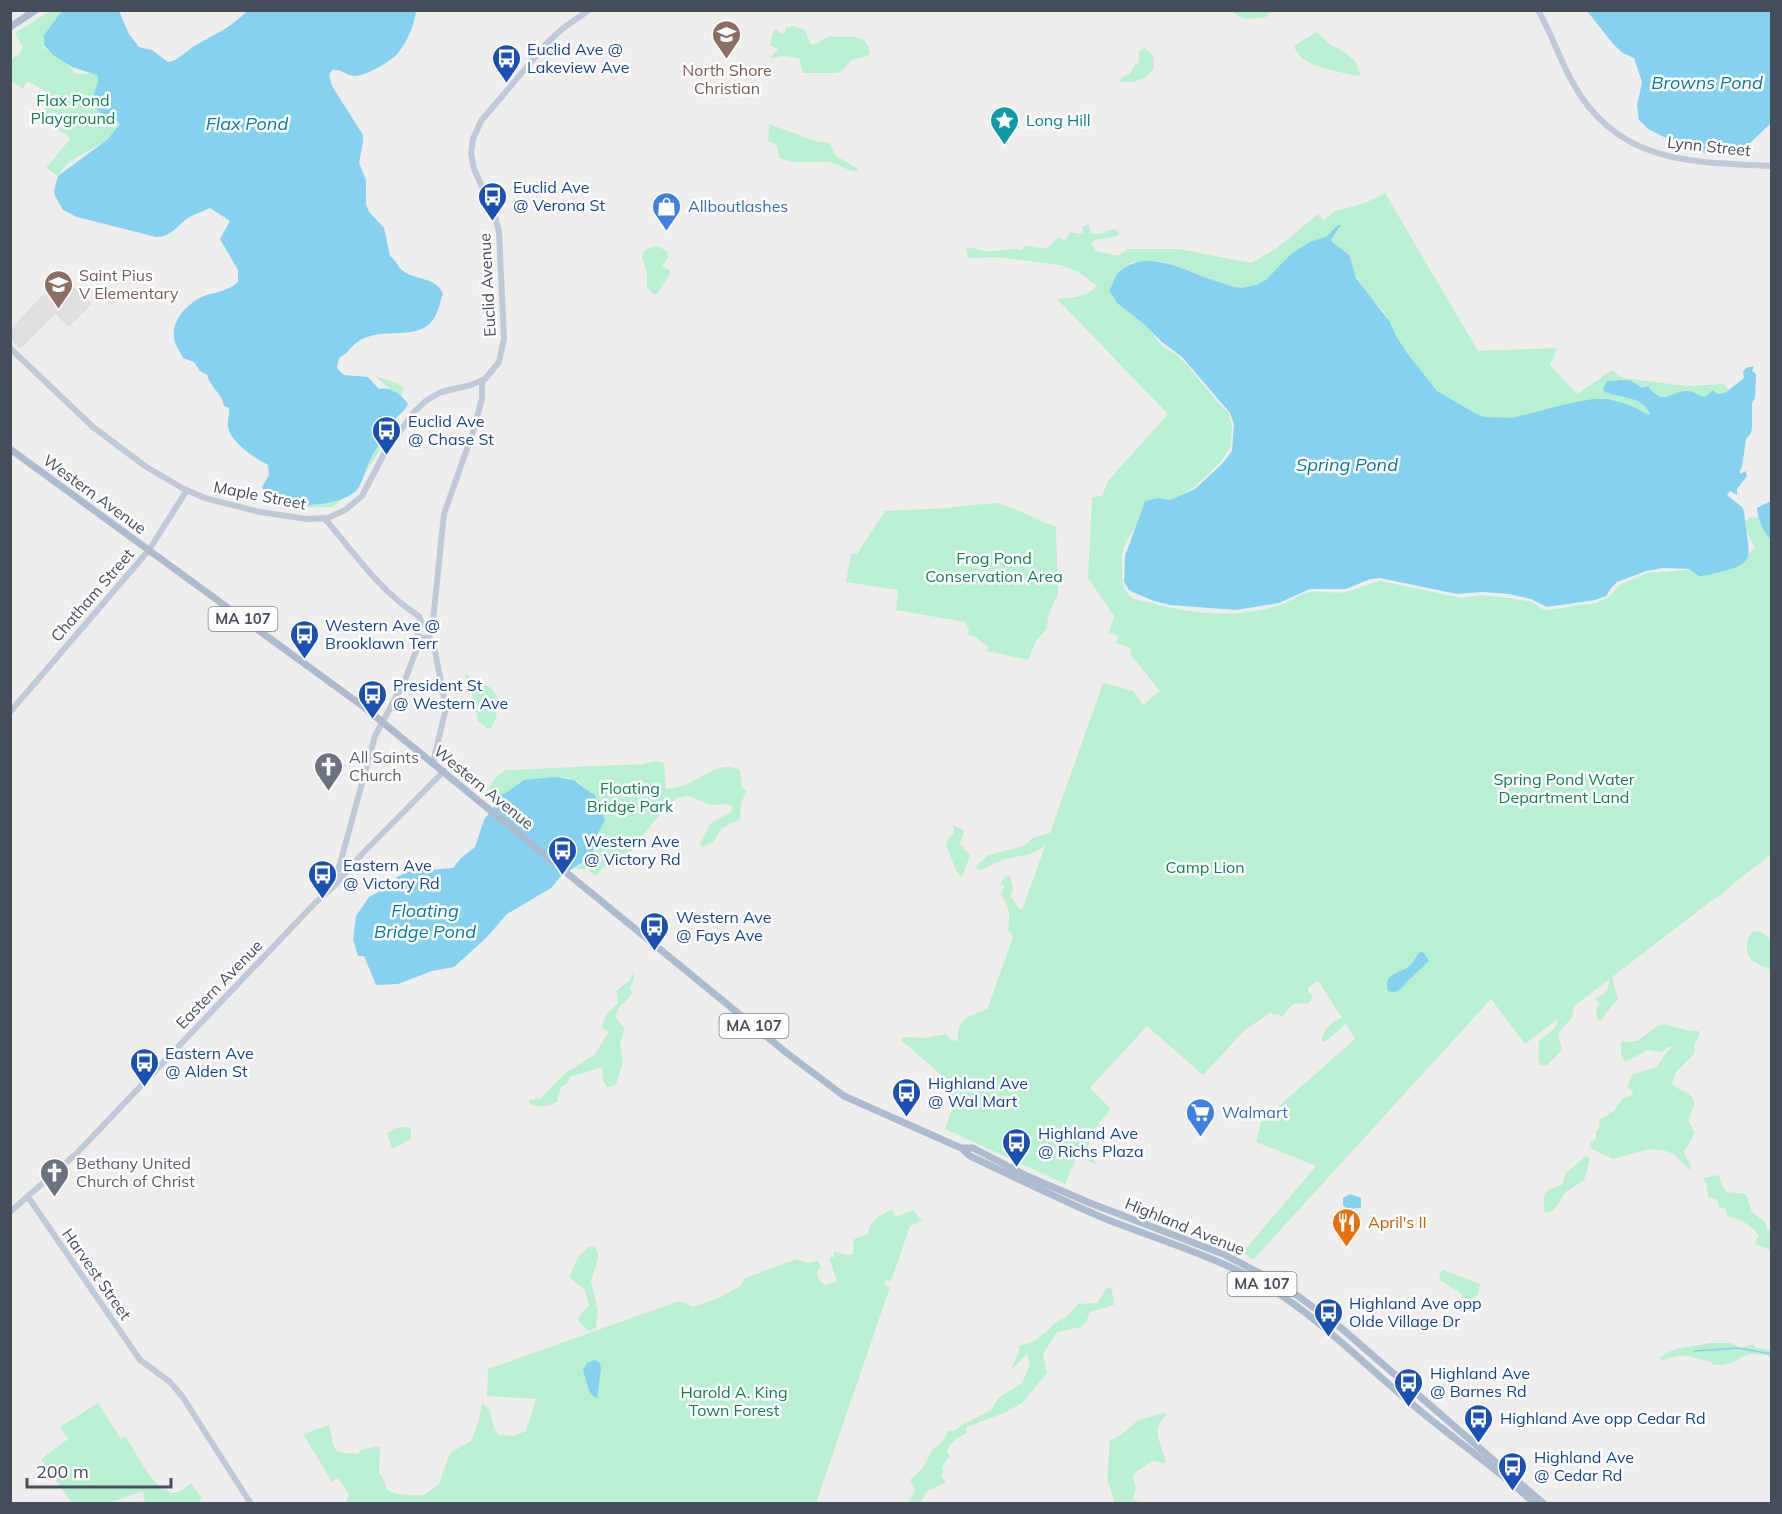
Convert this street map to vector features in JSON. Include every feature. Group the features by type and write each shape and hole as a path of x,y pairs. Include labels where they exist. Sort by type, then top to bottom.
{"main road":[{"path":"10,27 36,10"},
{"name":"Western Avenue","path":"10,449 382,722 835,1090 864,1106 940,1139"},
{"name":"Highland Avenue","path":"940,1139 961,1148 970,1156 1076,1206 1210,1258 1282,1295 1318,1322 1416,1408 1534,1503"},
{"name":"Highland Avenue","path":"961,1148 973,1148 1027,1176 1067,1193 1223,1254 1299,1296 1340,1327 1544,1503"}],"street":[{"name":"Euclid Avenue","path":"482,381 490,375 499,362 504,346 504,328 499,232 495,216 474,169 471,153 473,139 481,121 548,42 589,10"},
{"name":"Lynn Street","path":"1538,10 1574,85 1591,110 1609,129 1630,143 1657,154 1688,160 1772,166"},
{"name":"Maple Street","path":"10,348 93,427 145,466 187,490 205,498 260,512 294,517 324,518 382,585 419,616 422,626 418,635 421,638"},
{"path":"324,518 345,510 362,496 396,435 427,400 441,392 482,381 482,398 475,426 444,514 431,634 446,708 433,763"},
{"name":"Chatham Street","path":"10,712 149,550 187,490"},
{"path":"422,626 434,599"},
{"name":"Maple Street","path":"408,609 414,619 431,634"},
{"path":"419,616 429,614"},
{"path":"334,886 375,736 405,680 421,638 431,634"},
{"name":"Eastern Avenue","path":"10,1212 77,1153 444,771"},
{"name":"Harvest Street","path":"28,1197 146,1366 170,1382 182,1396 251,1503"}],"shaded area":[{"name":"Saint Pius V Elementary","path":"61,275 92,304 69,327 55,314 20,349 11,339 11,329"}],"green space":[{"name":"Flax Pond Playground","path":"50,11 67,11 43,44 44,48 67,64 76,74 95,73 125,121 108,139 67,164 58,176 46,168 71,138 40,117 50,98 43,94 45,91 27,81 23,89 11,81 10,61 20,53 23,47 15,33"},
{"path":"1230,11 1271,11 1266,17 1245,19"},
{"path":"793,26 805,30 811,45 832,36 854,37 866,43 870,53 851,60 843,70 837,73 803,73 799,58 784,56 770,58 778,49 770,45 773,31 776,29 782,34 786,28"},
{"path":"1316,32 1355,61 1361,75 1330,70 1311,64 1304,59 1294,46"},
{"path":"1144,48 1153,55 1154,68 1147,76 1139,80 1120,81 1121,78 1131,73 1133,67 1139,62 1139,51"},
{"path":"769,124 815,141 829,143 836,156 860,170 852,171 828,162 799,162 779,158 777,147 768,141"},
{"path":"1385,193 1478,351 1557,348 1550,365 1577,394 1612,370 1623,378 1687,386 1724,384 1728,389 1718,489 1524,419 1487,422 1433,389 1397,339 1383,311 1371,299 1351,268 1238,289 1162,261 1144,264 1133,262 1115,277 1110,289 1147,326 1161,345 1188,366 1228,412 1232,425 1231,446 1220,463 1193,488 1165,504 1147,501 1141,510 1123,550 1122,576 1125,590 1135,599 1180,610 1231,613 1284,604 1309,592 1346,592 1381,581 1461,598 1482,595 1509,598 1532,602 1548,610 1596,603 1610,596 1619,585 1647,573 1714,568 1746,556 1755,547 1742,524 1751,517 1765,518 1772,533 1771,854 1722,895 1612,977 1618,1000 1600,1021 1597,1018 1596,1009 1600,1004 1595,999 1607,991 1610,979 1574,1006 1572,1017 1558,1034 1562,1050 1547,1065 1541,1065 1538,1061 1539,1041 1555,1028 1558,1019 1525,1044 1491,999 1253,1260 1243,1252 1316,1166 1256,1142 1261,1122 1355,1039 1346,1024 1322,1042 1323,1034 1328,1027 1342,1018 1318,981 1308,988 1308,992 1313,996 1309,1002 1293,1004 1282,1017 1278,1014 1272,1015 1271,1012 1245,1030 1203,1075 1147,1026 1090,1088 1111,1109 1091,1133 1087,1152 1098,1165 1077,1156 1065,1184 945,1129 954,1104 951,1098 954,1086 901,1040 904,1037 924,1038 946,1034 951,1040 956,1041 960,1026 965,1019 987,1010 1013,937 1008,930 1007,907 1000,894 1005,886 1000,884 1006,876 1010,876 1013,889 1010,896 1022,910 1045,846 1031,854 1004,859 981,870 976,869 977,865 988,855 1020,847 1032,838 1050,833 1103,683 1133,691 1143,705 1160,691 1130,654 1131,648 1116,643 1119,636 1109,633 1114,616 1088,578 1092,497 1102,496 1108,481 1168,414 1057,299 1084,295 1097,286 1078,272 1061,265 997,257 969,258 966,257 968,256 966,249 990,251 1021,250 1026,246 1044,248 1058,237 1065,241 1070,232 1083,234 1082,227 1089,224 1091,233 1112,229 1117,230 1119,235 1091,243 1096,251 1118,256 1127,249 1179,249 1251,263 1277,248 1318,214 1324,220 1335,211 1363,204"},
{"path":"653,247 667,251 668,257 662,267 670,270 670,274 657,294 653,294 647,287 647,273 642,257 645,250"},
{"path":"375,376 404,388 383,445 357,486 333,507 290,507 263,495 271,482 399,397"},
{"name":"Frog Pond Conservation Area","path":"996,503 1056,527 1058,594 1048,616 1047,628 1036,641 1028,660 987,651 988,647 976,637 968,635 969,630 965,622 896,610 898,590 846,582 851,554 857,554 885,511"},
{"path":"465,674 491,688 499,699 495,708 497,716 491,728 487,729 478,722"},
{"name":"Floating Bridge Park","path":"655,761 664,763 666,789 685,785 712,771 726,767 740,770 742,787 747,791 741,803 740,819 722,828 713,842 703,847 700,845 710,824 731,812 732,806 711,805 688,796 676,798 650,826 632,851 617,856 595,876 587,869 574,869 586,861 594,849 598,831 595,804 580,783 562,778 498,805 485,793 496,777 506,770 644,764"},
{"path":"953,825 964,830 960,844 970,855 963,875 960,876 946,847 948,839 954,833"},
{"path":"1754,931 1770,940 1771,970 1753,961 1748,955 1747,942"},
{"path":"633,973 634,979 630,988 633,993 619,1008 615,1017 625,1029 620,1043 623,1062 616,1084 607,1087 603,1080 602,1067 570,1077 567,1084 561,1087 557,1102 544,1106 530,1104 529,1100 541,1098 564,1074 594,1055 609,1032 602,1028 602,1024 607,1014 618,1003 616,991 630,980"},
{"path":"1664,1024 1689,1031 1698,1031 1700,1034 1695,1043 1694,1054 1675,1073 1672,1083 1688,1093 1695,1103 1688,1120 1695,1133 1684,1152 1691,1167 1690,1170 1666,1151 1651,1150 1613,1159 1592,1149 1589,1144 1596,1139 1596,1131 1600,1127 1599,1120 1614,1111 1623,1098 1633,1095 1627,1087 1633,1074 1657,1067 1672,1047 1661,1052 1648,1050 1625,1062 1621,1056 1621,1042 1637,1041"},
{"path":"396,1128 411,1129 411,1139 392,1149 387,1133"},
{"path":"1586,1156 1590,1159 1584,1180 1565,1194 1557,1207 1545,1213 1544,1197 1547,1191 1562,1185 1566,1173"},
{"path":"1719,1175 1722,1186 1727,1192 1746,1194 1752,1212 1765,1222 1767,1229 1771,1230 1771,1253 1768,1249 1755,1244 1759,1236 1753,1229 1727,1216 1726,1209 1719,1207 1717,1200 1708,1197 1707,1186 1703,1178"},
{"name":"Harold A. King Town Forest","path":"892,1210 896,1217 913,1210 922,1221 910,1226 891,1281 886,1280 884,1284 890,1287 816,1503 346,1503 349,1494 338,1478 332,1482 303,1434 329,1425 333,1444 337,1450 358,1454 362,1449 380,1446 379,1472 387,1489 398,1494 424,1495 439,1484 450,1453 471,1441 479,1420 482,1403 489,1410 499,1435 513,1436 526,1431 536,1399 487,1396 488,1369 679,1301 693,1307 721,1297 740,1286 745,1278 797,1259 807,1263 818,1261 821,1267 817,1271 818,1276 824,1284 837,1281 829,1258 834,1257 834,1251 847,1255 853,1254 854,1239 868,1234 870,1226 876,1219"},
{"path":"590,1246 595,1246 598,1252 591,1281 598,1312 596,1328 589,1331 578,1319 589,1306 585,1290 569,1277 578,1257"},
{"path":"1443,1270 1480,1284 1478,1294 1464,1312 1461,1310 1462,1294 1440,1280 1439,1274"},
{"path":"1107,1287 1112,1289 1114,1305 1090,1312 1081,1327 1057,1332 1043,1354 1047,1373 1022,1403 1004,1413 967,1427 967,1433 949,1446 947,1453 951,1456 942,1468 944,1470 941,1476 945,1483 927,1491 920,1503 908,1503 915,1490 910,1480 923,1468 932,1450 943,1441 948,1431 954,1431 991,1410 998,1398 1022,1383 1030,1364 1027,1354 1011,1368 1019,1352 1019,1346 1032,1342 1045,1333 1078,1304 1097,1303"},
{"path":"1709,1343 1731,1343 1741,1348 1753,1344 1756,1348 1771,1350 1771,1357 1762,1354 1747,1355 1724,1365 1713,1365 1708,1360 1685,1356 1659,1359 1676,1349"},
{"path":"98,1403 121,1439 125,1436 159,1486 174,1493 181,1491 191,1483 202,1498 198,1503 145,1503 143,1491 108,1503 72,1503 41,1459 68,1439 60,1427"},
{"path":"1163,1413 1167,1415 1159,1426 1158,1437 1166,1462 1152,1461 1136,1472 1133,1477 1136,1488 1133,1500 1139,1503 1115,1503 1107,1478 1110,1440 1122,1434 1139,1420"}],"water":[{"name":"Flax Pond","path":"62,11 119,11 129,34 139,47 152,50 168,62 175,60 229,26 247,11 416,11 407,38 398,53 390,60 359,76 335,70 332,70 329,75 332,86 363,135 359,163 366,180 366,204 369,212 384,228 390,256 402,270 430,281 440,288 443,294 436,315 427,326 409,332 367,337 358,342 339,360 337,368 344,375 368,377 379,389 395,392 408,404 391,424 373,453 359,487 347,497 327,503 306,505 281,501 267,494 262,487 269,475 268,465 250,454 234,439 228,427 229,408 224,406 207,375 200,371 194,362 183,358 176,345 174,330 176,323 187,307 204,296 226,289 238,282 238,270 220,239 230,221 210,208 188,218 170,233 156,237 77,217 63,210 54,191 58,176 108,139 120,124 100,112 94,105 97,75 72,67 53,55 44,45 44,35"},
{"name":"Browns Pond","path":"1587,11 1771,11 1771,123 1746,147 1736,151 1709,154 1686,148 1648,129 1639,120 1637,106 1642,82 1634,58 1623,53 1614,45"},
{"name":"Spring Pond","path":"1338,225 1341,225 1331,239 1332,242 1349,255 1356,278 1389,321 1407,353 1437,391 1484,417 1512,418 1593,399 1608,399 1626,404 1648,415 1650,414 1647,408 1637,401 1605,392 1603,389 1607,381 1626,380 1642,388 1648,386 1658,396 1663,397 1687,391 1705,397 1713,390 1717,394 1725,393 1744,378 1743,372 1746,368 1754,366 1752,371 1756,374 1755,398 1752,403 1752,428 1746,439 1740,470 1740,474 1746,471 1747,476 1737,489 1737,495 1730,491 1727,495 1744,511 1749,551 1743,564 1703,576 1689,569 1663,568 1646,571 1617,582 1606,596 1595,600 1547,607 1531,599 1509,594 1483,592 1457,594 1380,578 1370,579 1346,589 1310,589 1279,603 1236,610 1170,605 1129,590 1124,582 1125,556 1145,501 1157,498 1170,500 1195,489 1222,464 1232,451 1234,424 1230,413 1182,357 1117,303 1109,290 1118,273 1139,262 1162,262 1234,287 1256,285 1266,280 1291,254 1310,242 1326,237"},
{"path":"1771,501 1771,539 1761,525 1757,508"},
{"name":"Floating Bridge Pond","path":"555,777 574,780 595,795 605,820 598,833 591,857 561,876 551,888 507,914 486,938 454,967 432,971 398,984 376,985 364,956 358,956 353,939 356,916 369,897 388,887 397,877 408,872 453,868 475,847 484,820 495,805 490,796 506,793 524,780"},
{"path":"1420,952 1424,953 1429,961 1399,990 1388,991 1389,978 1407,968"},
{"path":"1350,1194 1361,1198 1361,1208 1347,1209 1343,1205 1343,1198"},
{"path":"595,1360 600,1363 601,1369 597,1399 590,1393 583,1370 587,1363"}],"waterway":[{"path":"1694,1351 1738,1348 1772,1354"}],"place":[{"name":"North Shore Christian","path":"727,60"},
{"name":"Euclid Ave @ Lakeview Ave","path":"506,84"},
{"name":"Long Hill","path":"1005,146"},
{"name":"Euclid Ave @ Verona St","path":"492,222"},
{"name":"Allboutlashes","path":"667,232"},
{"name":"Saint Pius V Elementary","path":"58,310"},
{"name":"Euclid Ave @ Chase St","path":"387,456"},
{"name":"Western Ave @ Brooklawn Terr","path":"304,660"},
{"name":"President St @ Western Ave","path":"372,720"},
{"name":"All Saints Church","path":"328,792"},
{"name":"Western Ave @ Victory Rd","path":"563,876"},
{"name":"Eastern Ave @ Victory Rd","path":"322,900"},
{"name":"Western Ave @ Fays Ave","path":"655,952"},
{"name":"Eastern Ave @ Alden St","path":"144,1088"},
{"name":"Highland Ave @ Wal Mart","path":"907,1118"},
{"name":"Walmart","path":"1201,1138"},
{"name":"Highland Ave @ Richs Plaza","path":"1017,1168"},
{"name":"Bethany United Church of Christ","path":"55,1198"},
{"name":"April's II","path":"1347,1248"},
{"name":"Highland Ave opp Olde Village Dr","path":"1328,1338"},
{"name":"Highland Ave @ Barnes Rd","path":"1409,1408"},
{"name":"Highland Ave opp Cedar Rd","path":"1479,1444"},
{"name":"Highland Ave @ Cedar Rd","path":"1513,1492"}],"park label":[{"name":"Spring Pond Water Department Land","path":"1564,788"},
{"name":"Camp Lion","path":"1205,867"}]}
